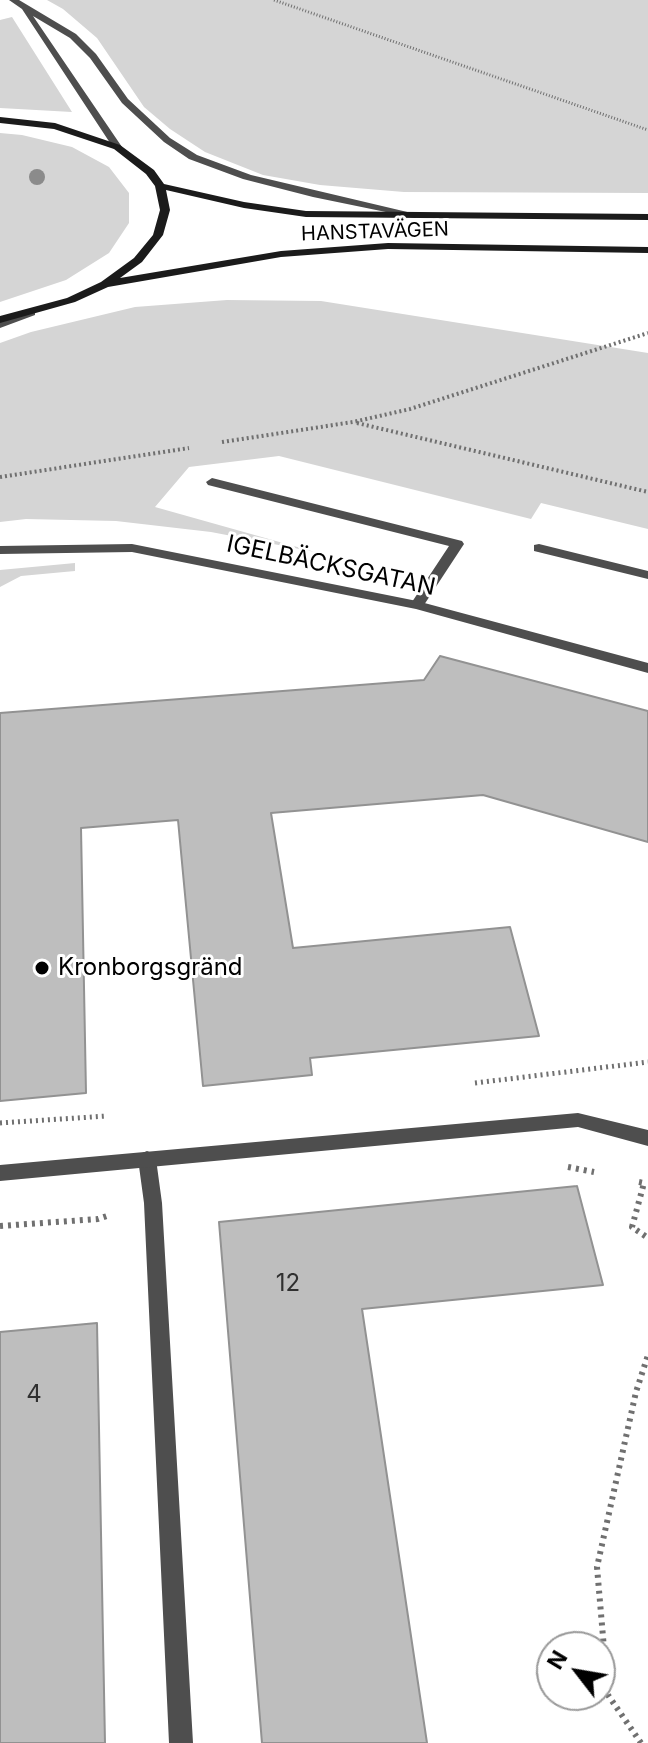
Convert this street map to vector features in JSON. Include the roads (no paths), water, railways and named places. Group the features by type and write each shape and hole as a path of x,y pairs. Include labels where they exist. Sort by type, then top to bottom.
{"main road":[{"path":"0,120 55,126 117,147 143,165 160,186"},
{"name":"HANSTAVÄGEN","path":"31,313 71,300 105,284 138,260 158,235 165,210 160,186 232,203 306,214 648,217"},
{"name":"HANSTAVÄGEN","path":"105,284 281,254 388,246 648,250"}],"street":[{"path":"18,3 117,147"},
{"path":"18,3 73,36 93,56 125,101 167,140 193,157 247,177 415,215"},
{"path":"0,323 31,313"},
{"path":"212,482 457,544 417,605"},
{"name":"IGELBÄCKSGATAN","path":"0,550 132,548 417,605 648,668"},
{"path":"539,548 648,575"},
{"path":"0,1173 578,1120 648,1138"},
{"path":"147,1159 153,1203 181,1743"}],"place":[{"name":"Kronborgsgränd","path":"42,968"}]}
